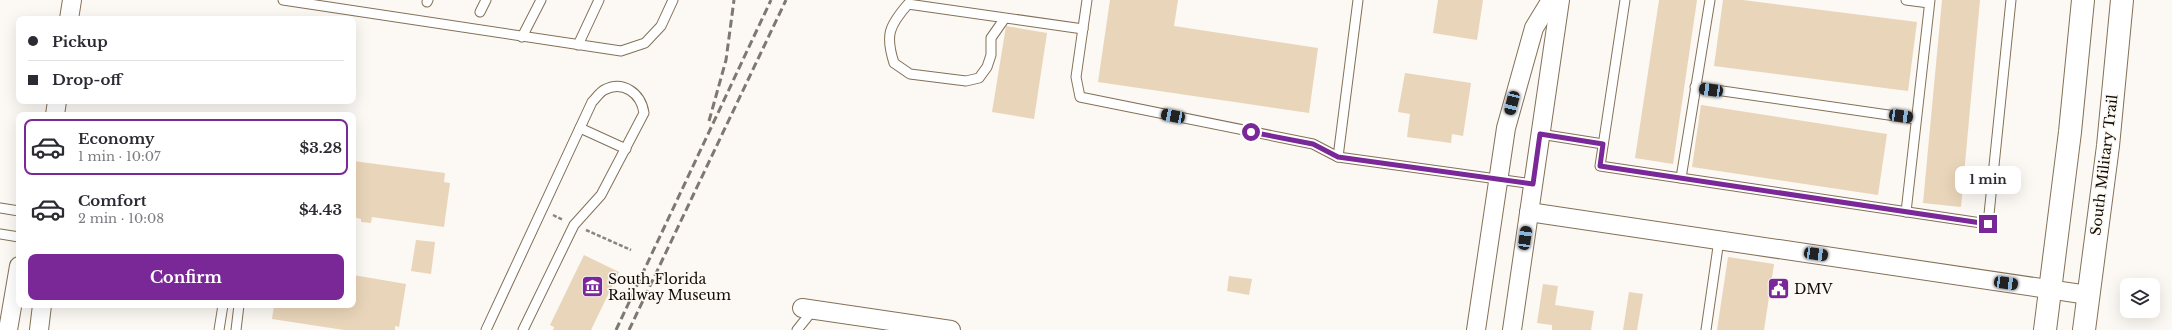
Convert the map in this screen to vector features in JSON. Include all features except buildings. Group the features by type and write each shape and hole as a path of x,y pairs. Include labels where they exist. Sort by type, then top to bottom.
{"street":[{"path":"69,16 72,0"},
{"path":"1476,330 1506,128 1534,28 1552,0"},
{"path":"1512,330 1560,0"},
{"path":"2045,330 2070,132 2083,0"},
{"name":"South Military Trail","path":"2084,330 2108,146 2122,0"},
{"path":"1529,212 2088,295"},
{"path":"8,330 16,283"},
{"path":"38,330 42,308"},
{"path":"807,309 951,330"}],"lane":[{"path":"283,0 314,2 522,37 621,51 645,43 661,26 673,0"},
{"path":"480,12 486,0"},
{"path":"522,37 541,0"},
{"path":"578,45 599,0"},
{"path":"1087,0 1076,77 1080,97 1313,144 1338,157 1533,184"},
{"path":"1338,157 1358,0"},
{"path":"1625,0 1600,166 1988,224 2011,0"},
{"path":"1681,178 1710,0"},
{"path":"1906,0 1930,2 1906,212"},
{"path":"1005,18 991,38 990,55 986,67 979,78 966,81 910,74 894,63 888,44 894,20 908,4 1083,29"},
{"path":"486,330 592,102 603,90 616,86 632,91 642,101 644,113 601,195 574,225 523,330"},
{"path":"1695,88 1916,119"},
{"path":"580,128 626,149"},
{"path":"1540,134 1603,144"},
{"path":"0,208 16,211"},
{"path":"0,234 16,237"},
{"path":"1706,330 1719,240"},
{"path":"219,330 223,308"},
{"path":"236,330 240,308"},
{"path":"797,330 807,309"}],"railway":[{"path":"709,121 726,60 734,0"},
{"path":"616,330 771,0"},
{"path":"629,330 786,0"}],"place":[{"name":"South Florida Railway Museum","path":"592,287"},
{"name":"DMV","path":"1778,289"}],"route":[{"path":"1251,132 1313,144 1338,157 1533,184 1540,134 1603,144 1600,166 1988,224"}]}
